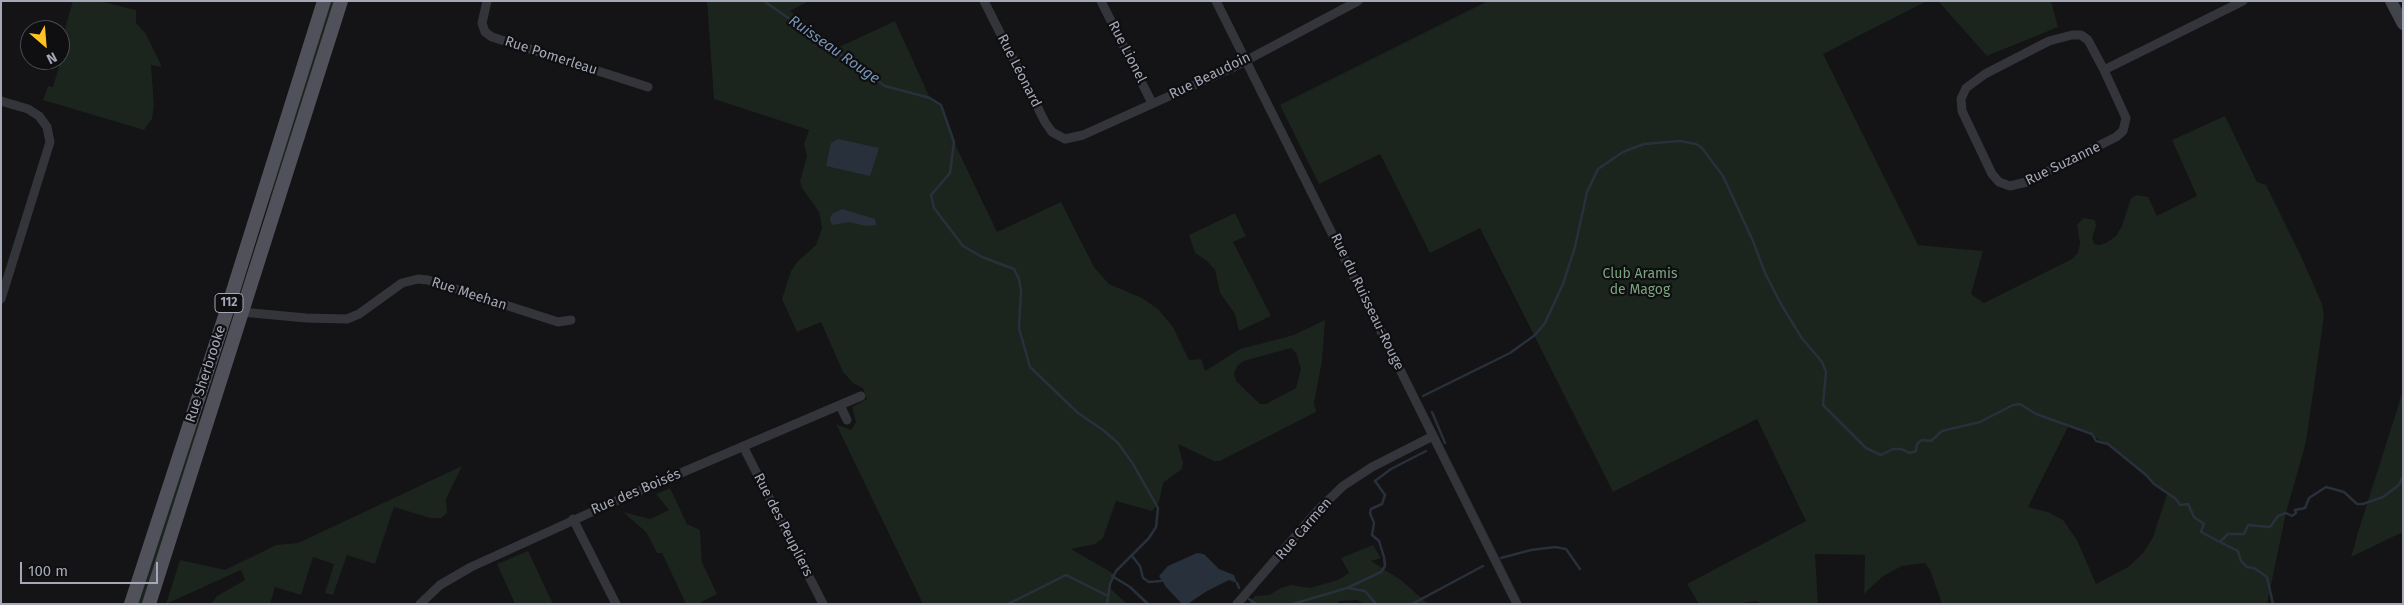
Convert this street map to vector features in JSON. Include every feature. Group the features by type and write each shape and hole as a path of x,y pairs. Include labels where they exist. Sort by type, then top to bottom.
{"main road":[{"name":"Rue Sherbrooke","path":"131,604 228,308 324,1"},
{"name":"Rue Sherbrooke","path":"149,604 341,1"}],"street":[{"name":"Rue Pomerleau","path":"487,1 482,23 485,32 492,37 648,87"},
{"name":"Rue Léonard","path":"984,1 1045,122 1052,132 1059,137"},
{"name":"Rue Lionel","path":"1101,1 1152,104"},
{"name":"Rue du Ruisseau-Rouge","path":"1216,1 1517,604"},
{"name":"Rue Beaudoin","path":"1059,137 1076,137 1152,104 1246,60 1358,1"},
{"path":"2104,70 2243,1"},
{"path":"2391,1 2403,24"},
{"name":"Rue Suzanne","path":"2072,35 2081,35 2088,40 2104,70 2125,113 2126,122 2120,134 2028,182 2010,186 1999,182 1992,174 1962,112 1961,99 1966,88 1985,74 2050,41 2072,35"},
{"path":"1,101 28,109 39,116 47,127 50,142 1,299"},
{"name":"Rue Meehan","path":"228,308 242,312 306,318 347,319 359,314 402,283 418,279 428,280 558,322 571,320"},
{"name":"Rue des Boisés","path":"420,604 440,585 460,572 573,519 861,396"},
{"path":"840,405 847,420"},
{"name":"Rue Carmen","path":"1237,604 1318,510 1343,486 1372,468 1433,436"},
{"name":"Rue des Peupliers","path":"743,446 822,604"},
{"path":"573,519 616,604"}],"green space":[{"path":"73,1 99,1 136,10 136,23 146,34 162,67 151,65 154,105 152,119 144,130 43,100 48,86 53,87 58,70 70,70 70,20 67,20"},
{"path":"330,1 334,1 272,204 269,203 276,173"},
{"path":"707,1 809,1 790,11 839,47 895,21 930,98 936,100 943,110 954,142 997,232 1061,202 1094,267 1109,284 1142,298 1158,309 1173,327 1189,360 1201,359 1205,371 1240,349 1294,335 1325,320 1322,361 1314,403 1316,412 1220,461 1214,461 1178,444 1183,463 1182,469 1163,483 1159,502 1152,511 1116,501 1103,538 1095,544 1071,549 1114,574 1109,587 1127,604 923,604 836,424 851,430 856,422 852,407 867,399 863,388 853,383 843,372 821,322 797,332 782,299 791,271 798,261 816,245 822,228 819,212 802,188 800,181 807,156 804,144 809,130 714,99","holes":["1291,348 1296,353 1301,369 1296,388 1266,404 1260,404 1236,381 1234,373 1238,365 1244,361"]},
{"name":"Club Aramis de Magog","path":"1488,1 1927,1 1823,54 1918,245 1983,251 1971,294 1984,303 2072,259 2078,253 2080,243 2077,225 2083,218 2095,220 2096,226 2092,238 2094,244 2099,245 2106,243 2116,236 2122,226 2131,198 2137,195 2148,197 2157,216 2197,196 2172,140 2225,116 2257,182 2266,185 2300,254 2322,304 2324,316 2306,442 2286,513 2267,604 1942,604 1930,570 1925,563 1902,566 1883,576 1864,594 1865,555 1815,554 1818,604 1761,604 1757,601 1733,604 1699,604 1687,584 1806,521 1757,419 1613,492 1480,228 1430,253 1380,154 1319,184 1280,105","holes":["2069,425 2090,434 2118,452 2167,494 2153,537 2143,553 2128,567 2096,584 2077,540 2063,520 2048,512 2028,507"]},
{"path":"1938,1 2051,1 2058,27 1987,56"},
{"path":"1235,213 1246,236 1233,242 1271,316 1239,331 1235,314 1220,293 1215,270 1206,260 1195,253 1189,235"},
{"path":"2403,391 2403,532 2351,557 2359,529"},
{"path":"197,420 200,421 143,604 137,604"},
{"path":"462,466 446,499 447,513 441,518 430,518 394,507 375,564 347,555 333,595 325,593 334,564 313,557 301,595 275,587 270,604 211,604 217,596 245,580 241,570 166,604 180,560 225,570 276,545 298,543"},
{"path":"670,488 687,524 700,530 702,562 717,594 698,604 686,604 662,553 657,553 646,532 623,512 650,519 669,510 656,494"},
{"path":"1373,545 1381,558 1371,561 1401,580 1428,604 1363,604 1358,600 1339,601 1336,604 1248,604 1255,596 1269,595 1291,585 1310,588 1338,580 1349,573 1341,558"},
{"path":"528,551 553,604 515,604 497,564"}],"shaded area":[{"path":"838,139 879,148 870,176 826,166 831,143"},
{"path":"842,209 875,219 876,225 866,226 849,222 832,225 830,219 832,214"},
{"path":"1197,553 1204,554 1219,569 1234,575 1237,583 1229,580 1189,603 1182,604 1166,587 1159,576 1168,566"}],"waterway":[{"name":"Ruisseau Rouge","path":"764,1 885,86 930,98 941,105 954,142 950,173 931,195 934,208 963,246 982,257 1014,269 1019,279 1021,291 1019,328 1030,367 1078,413 1118,443 1133,464 1158,508 1156,527 1149,538 1116,571 1110,584 1107,604"},
{"path":"1423,396 1510,353 1535,335 1545,323 1563,284 1575,247 1587,192 1598,169 1623,152 1644,144 1680,141 1696,144 1702,148 1723,176 1753,241 1765,273 1781,304 1801,337 1822,362 1826,372 1823,405 1866,448 1881,455 1893,449 1901,449 1910,453 1916,451 1917,444 1922,440 1931,441 1942,431 1980,422 2013,405 2020,404 2036,414 2092,434 2096,441 2108,444 2146,475 2154,484 2176,499 2180,505 2188,504 2194,517 2204,524 2201,532 2220,542 2228,534 2244,534 2248,525 2270,527 2278,516 2286,513 2292,516 2296,513 2295,510 2305,508 2309,498 2326,487 2344,492 2357,504 2363,504 2383,497 2399,485 2403,476"},
{"path":"1432,412 1445,443"},
{"path":"1293,604 1347,588 1381,572 1385,566 1384,557 1379,541 1372,535 1374,523 1370,513 1371,509 1382,504 1385,495 1375,481 1391,469 1426,451"},
{"path":"2220,542 2238,551 2241,561 2247,567 2254,568 2267,577 2273,604"},
{"path":"1501,558 1531,550 1555,547 1566,549 1580,569"},
{"path":"1132,556 1140,566 1143,578 1149,582 1161,581"},
{"path":"1412,604 1483,566"},
{"path":"1008,604 1066,575 1108,596"},
{"path":"1112,576 1130,587 1148,604"},
{"path":"1237,583 1239,588"},
{"path":"1348,588 1365,591 1376,604"},
{"path":"1249,599 1256,604"}]}
